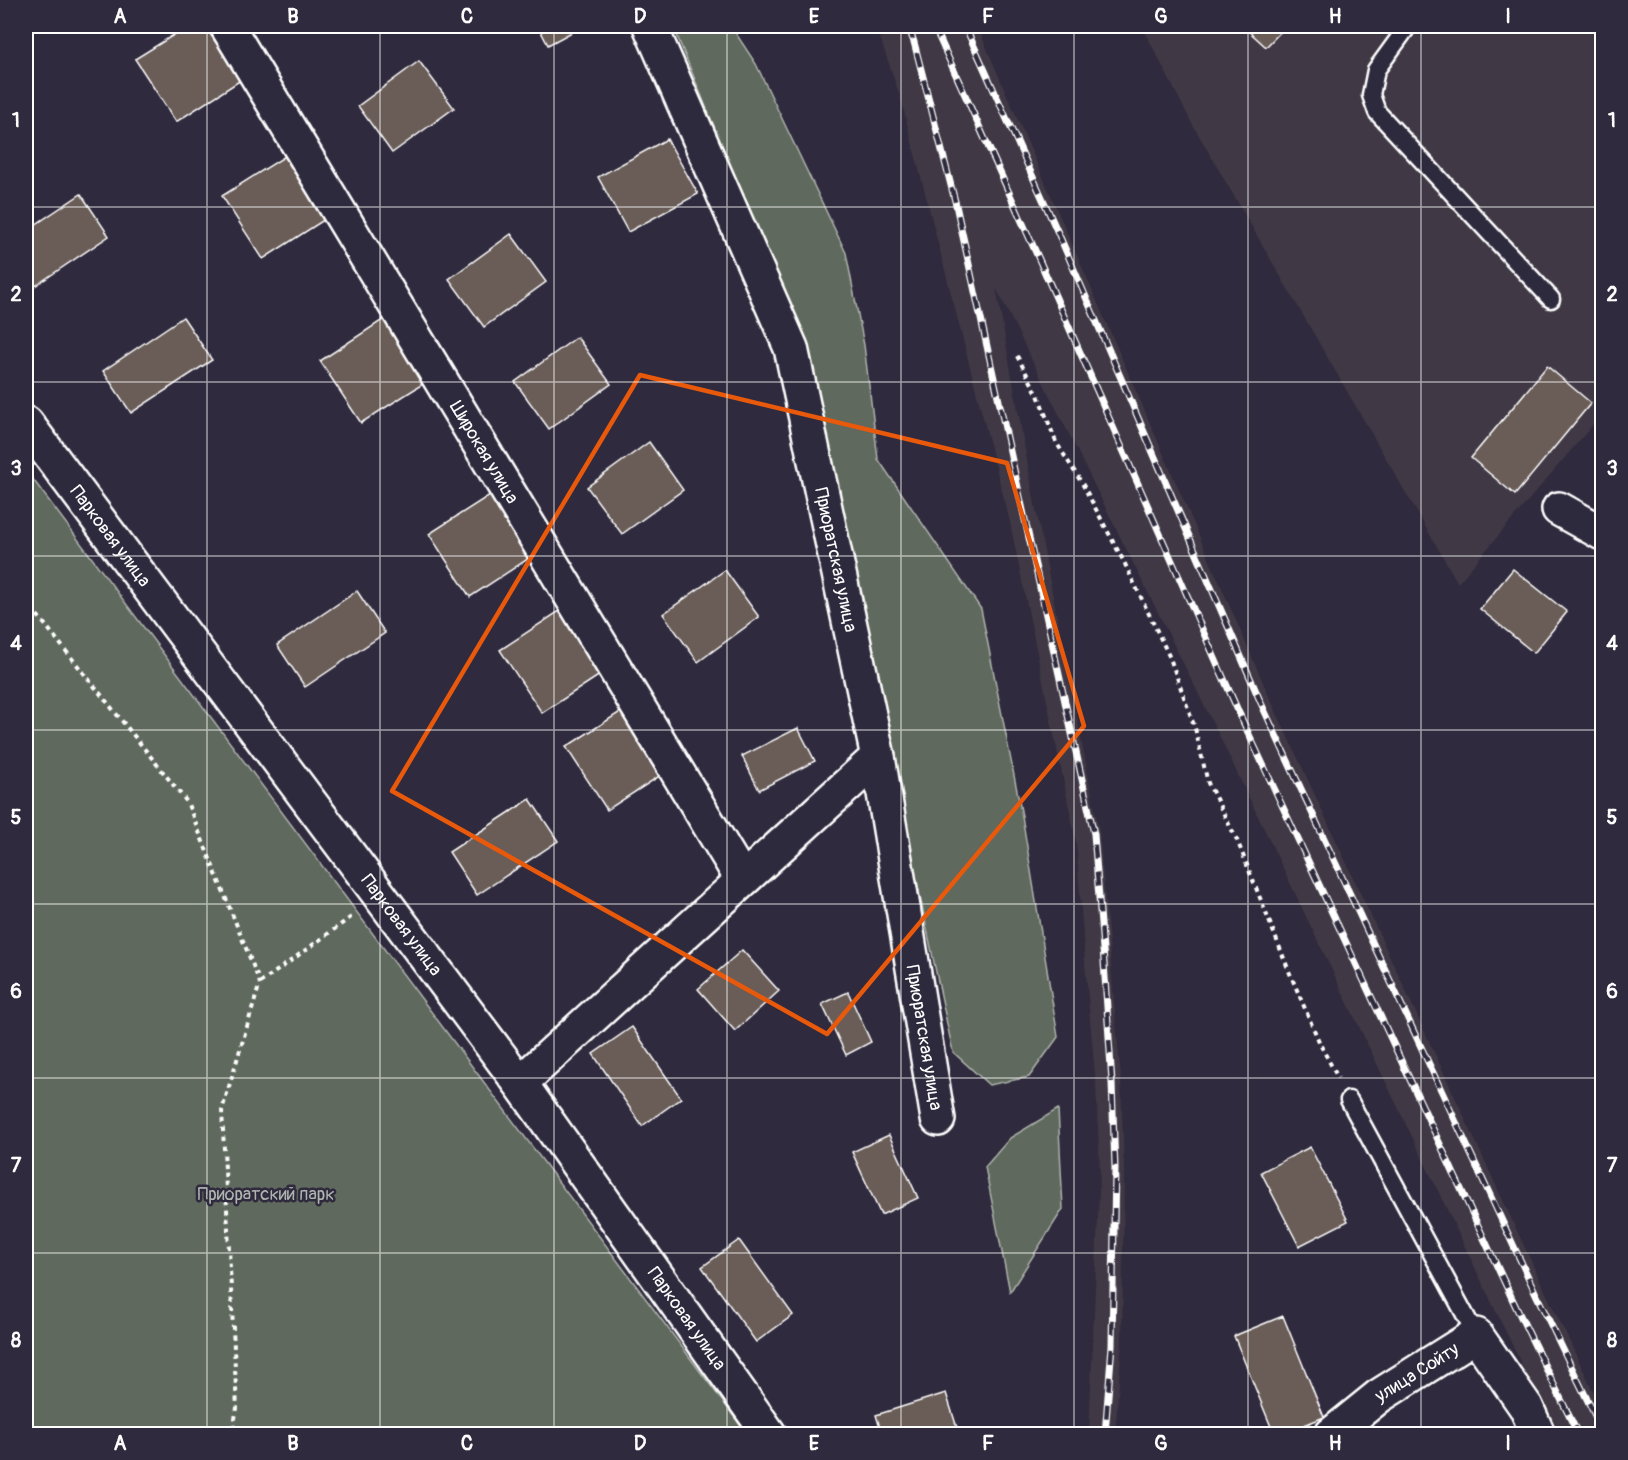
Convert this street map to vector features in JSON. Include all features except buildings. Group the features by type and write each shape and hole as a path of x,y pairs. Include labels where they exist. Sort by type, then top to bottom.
{"street":[{"name":"Широкая улица","path":"227,26 742,879"},
{"name":"Приоратская улица","path":"650,26 791,348 878,757 938,1119"},
{"name":"Парковая улица","path":"26,423 520,1083 769,1434"},
{"path":"1560,509 1602,533"},
{"path":"520,1083 878,757"},
{"path":"1476,1335 1526,1407 1538,1434"},
{"name":"улица Сойту","path":"1332,1434 1380,1396 1476,1335"}],"lane":[{"path":"1408,26 1376,70 1371,95 1377,112 1551,298"},
{"path":"1350,1100 1476,1335"}],"path":[{"path":"1017,356 1038,395 1056,442 1083,485 1124,562 1170,658 1195,728 1208,783 1237,840 1321,1046 1350,1100"},
{"path":"26,601 187,802 260,983"},
{"path":"232,1434 237,1408 222,1110 260,983 381,897"}],"highlighted area":[{"path":"640,375 1007,463 1084,726 827,1034 392,791"}],"shaded area":[{"path":"876,26 977,26 1268,694 1602,1409 1602,1434 1555,1434 1215,727 996,288 1035,505 1099,831 1121,1080 1124,1168 1122,1341 1115,1434 1089,1434 1100,1169 1096,1085 1076,841 1009,518 900,96"},
{"path":"1142,26 1602,26 1602,414 1458,583 1190,120"}],"green space":[{"path":"673,26 731,26 756,64 846,253 864,345 878,459 981,609 1022,816 1058,1037 1029,1077 989,1085 953,1052 803,344"},
{"name":"Приоратский парк","path":"26,470 747,1434 26,1434"},
{"path":"1058,1109 1063,1209 1010,1292 985,1167 1010,1138"}],"railway":[{"path":"908,26 956,205 1094,834 1112,1083 1115,1168 1112,1345 1105,1434"},
{"path":"934,26 1239,713 1516,1307 1578,1434"},
{"path":"965,26 1063,244 1261,703 1536,1294 1602,1430"}]}
